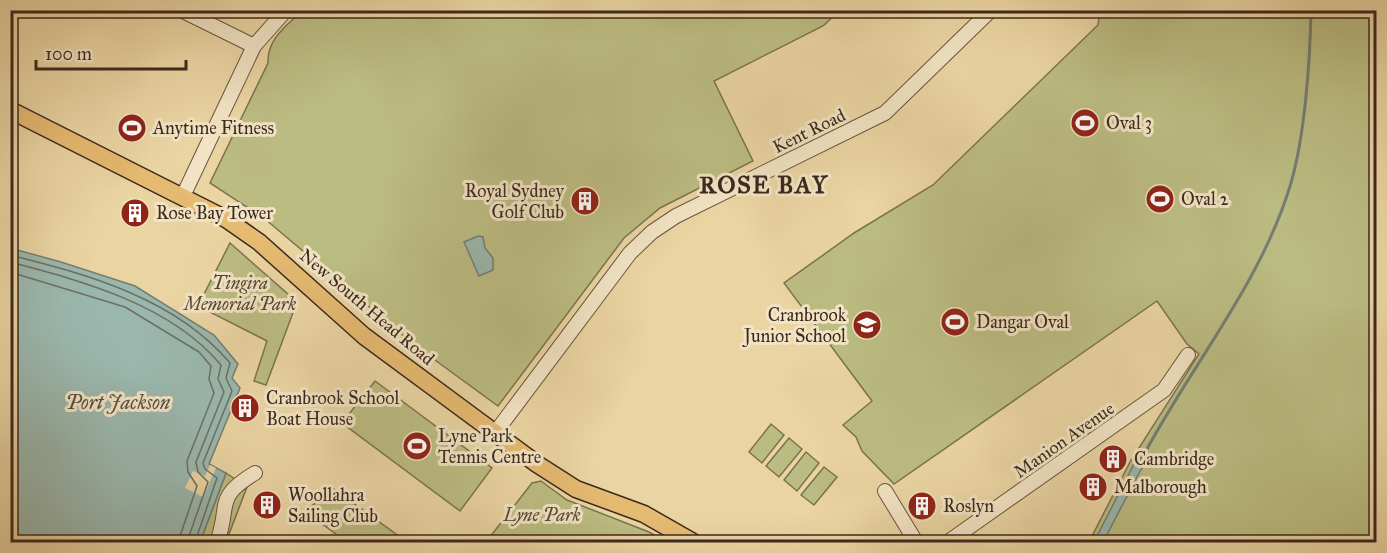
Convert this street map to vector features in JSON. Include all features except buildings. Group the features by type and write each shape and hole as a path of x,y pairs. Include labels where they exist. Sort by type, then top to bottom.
{"main road":[{"name":"New South Head Road","path":"10,110 183,196 250,236 364,336 537,464 576,489 644,514 693,543"}],"street":[{"path":"181,10 254,46"},
{"path":"183,196 254,46 286,10"},
{"name":"Kent Road","path":"495,433 624,260 652,232 676,216 885,113 991,10"},
{"name":"Manion Avenue","path":"948,543 1164,390 1188,355"},
{"path":"217,543 226,500 234,485 255,473"},
{"path":"885,491 916,543"}],"green space":[{"name":"Royal Sydney Golf Club","path":"302,11 839,11 823,26 714,81 753,161 660,208 624,238 498,406 413,344 265,219 210,183 268,63 274,40"},
{"path":"1100,11 1376,11 1376,542 1089,542 1130,462 1199,354 1187,344 1157,301 894,484 862,451 856,437 843,425 872,401 784,283 854,233 933,185 1098,25"},
{"name":"Tingira Memorial Park","path":"230,243 297,302 266,385 254,381 267,341 198,306"},
{"name":"Lyne Park Tennis Centre","path":"375,381 492,468 460,511 342,423"},
{"path":"771,424 784,435 762,463 749,452"},
{"path":"789,438 802,449 779,477 766,466"},
{"path":"806,452 819,463 797,491 784,480"},
{"path":"824,467 837,477 814,505 801,495"},
{"path":"226,473 247,487 226,542 200,542"},
{"name":"Lyne Park","path":"541,481 567,500 649,532 667,542 486,542 532,483"},
{"path":"331,487 407,542 332,542 337,535 306,512"}],"water":[{"path":"478,236 483,237 485,248 493,258 493,270 479,276 464,242"},
{"name":"Port Jackson","path":"10,248 135,286 214,335 238,364 232,378 240,388 209,464 226,473 200,542 11,542"},
{"path":"1138,456 1145,462 1103,542 1094,542"}],"pier":[{"path":"210,465 216,468 203,497 185,488 193,471 205,476"}],"waterway":[{"path":"1141,460 1243,291 1278,220 1291,183 1300,143 1308,75 1311,10"}],"place":[{"name":"Oval 3","path":"1085,123"},
{"name":"Anytime Fitness","path":"132,128"},
{"name":"Oval 2","path":"1160,199"},
{"name":"Royal Sydney Golf Club","path":"585,201"},
{"name":"Rose Bay Tower","path":"135,213"},
{"name":"Dangar Oval","path":"955,322"},
{"name":"Cranbrook Junior School","path":"867,325"},
{"name":"Cranbrook School Boat House","path":"245,408"},
{"name":"Lyne Park Tennis Centre","path":"417,446"},
{"name":"Cambridge","path":"1113,459"},
{"name":"Malborough","path":"1093,487"},
{"name":"Woollahra Sailing Club","path":"267,505"},
{"name":"Roslyn","path":"922,506"}],"district":[{"name":"ROSE BAY","path":"764,185"}]}
